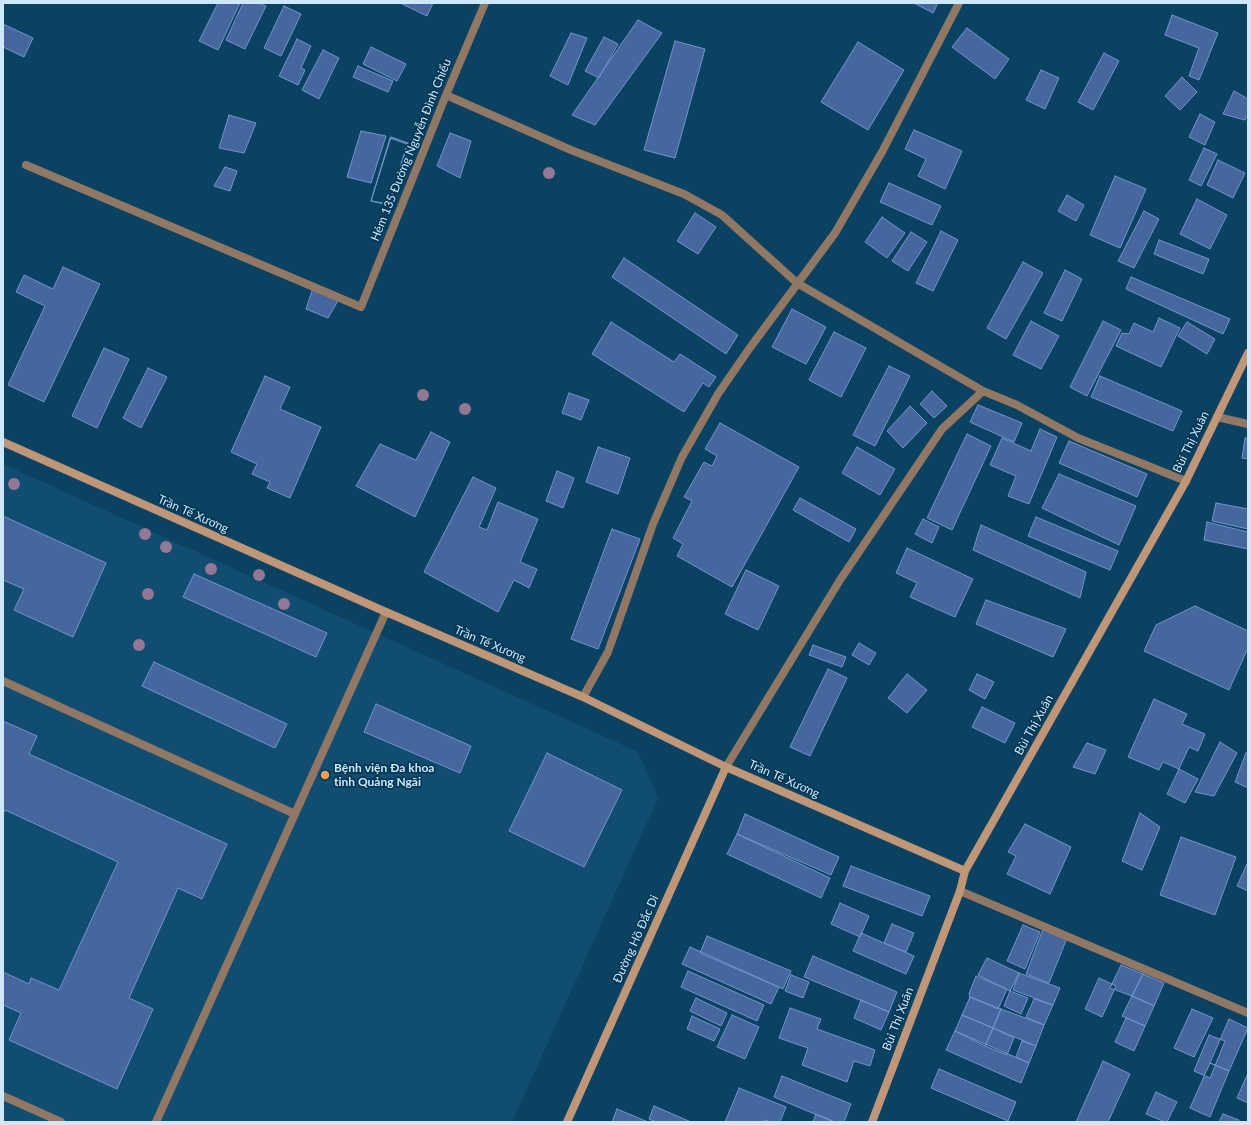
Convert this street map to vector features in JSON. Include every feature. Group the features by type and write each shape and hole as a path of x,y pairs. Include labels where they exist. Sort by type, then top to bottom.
{"street":[{"name":"Hẻm 135 Đường Nguyễn Đình Chiểu","path":"26,165 361,307 446,95 485,3"},
{"path":"583,697 608,652 653,524 682,457 718,394 749,349 835,233 874,165 959,3"},
{"path":"446,95 571,150 684,194 722,215 797,283 983,391 1017,405 1078,438 1186,481"},
{"name":"Bùi Thị Xuân","path":"872,1122 960,891 965,871 1186,481 1248,353"},
{"path":"726,767 840,580 942,429 983,391"},
{"path":"1217,417 1248,424"},
{"name":"Trần Tế Xương","path":"3,442 386,612 583,697 726,767 965,871"},
{"path":"156,1122 386,612"},
{"path":"3,681 295,814"},
{"name":"Đường Hồ Đắc Di","path":"567,1122 726,767"},
{"path":"960,891 1248,1013"},
{"path":"3,1096 61,1122"}],"shaded area":[{"name":"Bệnh viện Đa khoa tỉnh Quảng Ngãi","path":"3,464 638,752 658,798 512,1122 3,1122"}],"building":[{"path":"218,3 240,3 218,50 199,41"},
{"path":"243,3 259,3 266,6 245,49 226,40"},
{"path":"400,3 433,3 427,16"},
{"path":"914,3 938,3 933,13"},
{"path":"284,6 301,14 281,56 264,48"},
{"path":"1172,15 1218,33 1199,80 1189,76 1199,48 1165,35"},
{"path":"638,20 662,33 595,125 572,115"},
{"path":"3,24 33,38 24,57 3,47"},
{"path":"967,28 1009,59 995,79 952,47"},
{"path":"571,33 587,38 568,85 550,76"},
{"path":"604,37 618,44 599,78 585,71"},
{"path":"297,39 311,46 301,68 305,70 298,85 279,76"},
{"path":"675,41 705,49 675,158 644,150"},
{"path":"858,42 904,70 868,130 821,102"},
{"path":"371,47 406,64 397,81 363,64"},
{"path":"323,50 339,58 319,99 302,90"},
{"path":"1104,53 1119,61 1093,110 1078,102"},
{"path":"358,66 393,81 388,92 353,77"},
{"path":"1041,70 1059,78 1045,109 1026,100"},
{"path":"1182,77 1197,92 1180,110 1165,96"},
{"path":"1234,91 1248,99 1248,114 1245,120 1223,114"},
{"path":"1200,114 1215,122 1205,145 1189,137"},
{"path":"229,115 256,123 244,153 219,148"},
{"path":"914,130 962,151 945,189 918,176 926,159 905,149"},
{"path":"361,131 386,136 371,183 347,177"},
{"path":"450,133 471,141 460,178 437,166"},
{"path":"391,137 408,143 389,205 371,201"},
{"path":"390,138 407,144 389,204 371,201"},
{"path":"1204,148 1217,154 1201,186 1189,180"},
{"path":"1218,160 1245,173 1233,198 1207,185"},
{"path":"225,167 237,171 230,191 214,186"},
{"path":"1115,176 1146,189 1120,248 1090,235"},
{"path":"889,183 941,206 932,225 880,202"},
{"path":"1067,195 1084,205 1076,221 1058,211"},
{"path":"1197,199 1227,215 1210,249 1180,234"},
{"path":"1144,211 1159,219 1134,268 1118,261"},
{"path":"695,213 716,227 698,254 677,241"},
{"path":"882,217 905,233 887,258 865,242"},
{"path":"941,231 958,240 933,291 916,283"},
{"path":"911,232 927,242 908,271 892,261"},
{"path":"1159,240 1209,259 1203,274 1154,254"},
{"path":"624,258 738,335 726,354 612,277"},
{"path":"1023,262 1043,273 1006,339 987,328"},
{"path":"63,267 100,284 44,402 8,385 45,306 16,292 24,275 53,289"},
{"path":"1065,270 1082,279 1062,321 1044,313"},
{"path":"1131,277 1230,319 1223,334 1126,289"},
{"path":"313,288 339,299 328,318 306,309"},
{"path":"792,309 826,327 806,364 772,347"},
{"path":"1159,318 1180,328 1161,367 1116,346 1122,333 1129,334 1134,323 1153,332"},
{"path":"1031,321 1059,336 1041,369 1013,355"},
{"path":"1103,321 1121,330 1087,396 1070,387"},
{"path":"611,322 674,362 680,354 716,377 709,387 703,383 684,412 592,354"},
{"path":"1187,322 1215,339 1207,354 1178,336"},
{"path":"834,332 866,348 841,397 809,380"},
{"path":"104,348 129,359 97,428 72,416"},
{"path":"889,366 910,376 875,446 853,435"},
{"path":"148,368 167,377 141,428 123,418"},
{"path":"265,376 290,387 280,409 321,427 290,498 267,488 270,482 252,474 257,464 231,452"},
{"path":"1100,376 1182,411 1173,431 1091,397"},
{"path":"932,391 947,406 934,418 920,404"},
{"path":"569,393 589,400 581,420 562,413"},
{"path":"978,405 1022,423 1014,442 970,422"},
{"path":"910,406 927,423 903,448 887,431"},
{"path":"720,423 799,467 732,587 677,556 683,544 673,538 692,501 684,497 704,462 712,466 717,456 705,449"},
{"path":"1040,429 1057,437 1029,504 1008,496 1016,476 990,465 1002,438 1031,451"},
{"path":"431,432 450,442 415,517 356,486 380,444 416,460"},
{"path":"967,434 991,446 952,530 927,518"},
{"path":"1245,438 1248,438 1248,459 1242,458"},
{"path":"1069,441 1147,474 1137,497 1059,463"},
{"path":"598,447 630,458 618,494 586,482"},
{"path":"857,447 895,469 880,495 842,473"},
{"path":"557,471 574,478 563,508 546,501"},
{"path":"1059,474 1136,506 1119,545 1042,508"},
{"path":"473,477 496,488 479,527 487,530 498,502 538,519 520,562 537,569 529,588 514,580 498,612 424,572"},
{"path":"800,498 856,529 849,542 793,510"},
{"path":"1216,503 1248,509 1248,529 1212,521"},
{"path":"3,516 106,563 73,637 14,610 24,589 3,580"},
{"path":"1036,517 1118,551 1110,570 1028,536"},
{"path":"923,519 939,527 932,543 915,534"},
{"path":"1207,522 1248,532 1248,549 1204,540"},
{"path":"981,525 1086,572 1080,598 973,550"},
{"path":"612,529 640,539 598,649 571,639"},
{"path":"907,548 973,579 955,617 910,597 917,583 896,573"},
{"path":"746,570 779,586 758,630 725,614"},
{"path":"194,574 327,633 316,657 183,597"},
{"path":"986,600 1066,629 1053,657 976,624"},
{"path":"1195,606 1248,631 1248,648 1229,690 1144,651 1156,625"},
{"path":"859,643 876,653 869,665 852,655"},
{"path":"813,645 846,657 842,667 809,655"},
{"path":"154,662 287,724 275,748 142,686"},
{"path":"828,669 847,678 810,756 790,747"},
{"path":"907,674 927,690 907,713 888,698"},
{"path":"977,674 994,682 985,699 969,690"},
{"path":"1154,699 1187,714 1182,724 1205,734 1198,751 1189,747 1179,769 1163,762 1159,770 1128,757"},
{"path":"376,704 471,746 460,773 364,732"},
{"path":"982,707 1015,723 1005,743 972,727"},
{"path":"3,721 37,736 29,754 227,844 202,899 178,888 129,998 153,1009 117,1089 9,1040 21,1013 3,1005 3,972 29,984 31,978 59,990 118,862 5,810 3,814"},
{"path":"1220,742 1237,753 1214,796 1195,792"},
{"path":"1087,743 1106,750 1095,774 1073,767"},
{"path":"547,753 622,790 584,867 509,831"},
{"path":"1246,753 1248,754 1248,788 1235,782"},
{"path":"1179,769 1198,779 1185,803 1167,794"},
{"path":"1140,813 1160,827 1142,870 1122,861"},
{"path":"745,814 839,857 831,875 737,834"},
{"path":"1025,824 1071,847 1050,894 1007,874 1016,856 1008,852"},
{"path":"737,834 830,878 821,898 727,854"},
{"path":"1181,837 1236,857 1215,915 1160,895"},
{"path":"1248,862 1248,891 1237,886"},
{"path":"851,866 930,896 922,916 843,886"},
{"path":"840,903 869,916 860,937 831,924"},
{"path":"892,924 914,933 906,952 884,943"},
{"path":"1023,925 1040,932 1025,969 1007,961"},
{"path":"1043,929 1067,938 1049,983 1026,974"},
{"path":"861,933 914,956 906,974 853,951"},
{"path":"707,936 791,971 783,989 700,953"},
{"path":"690,947 779,987 771,1004 682,964"},
{"path":"813,956 897,992 889,1012 804,977"},
{"path":"987,958 1019,973 1010,991 978,975"},
{"path":"1121,965 1143,974 1132,996 1110,988"},
{"path":"688,971 764,1005 757,1021 681,987"},
{"path":"1019,973 1060,988 1053,1005 1013,990"},
{"path":"1143,974 1164,983 1154,1006 1132,996"},
{"path":"791,975 809,982 803,998 785,991"},
{"path":"976,976 1007,989 998,1009 970,997 969,994"},
{"path":"1099,978 1116,986 1102,1017 1085,1009"},
{"path":"1010,991 1028,998 1021,1014 1004,1006"},
{"path":"1132,996 1154,1006 1145,1026 1122,1016"},
{"path":"970,997 1001,1009 993,1028 962,1015"},
{"path":"696,998 727,1013 721,1026 690,1011"},
{"path":"1034,999 1053,1005 1044,1025 1026,1017"},
{"path":"861,1000 889,1012 881,1030 854,1018"},
{"path":"790,1008 821,1019 817,1029 875,1050 870,1066 854,1061 847,1082 802,1065 808,1048 779,1038"},
{"path":"1001,1009 1044,1025 1036,1046 993,1028"},
{"path":"1192,1009 1213,1018 1194,1057 1174,1048"},
{"path":"732,1015 759,1027 745,1059 717,1047"},
{"path":"962,1015 993,1028 985,1046 955,1031"},
{"path":"692,1016 720,1029 714,1041 687,1029"},
{"path":"1126,1018 1145,1026 1134,1051 1115,1042"},
{"path":"1229,1019 1248,1028 1229,1071 1210,1063"},
{"path":"993,1028 1014,1038 1007,1055 985,1046"},
{"path":"955,1031 1029,1063 1021,1083 946,1050"},
{"path":"1209,1035 1225,1041 1210,1078 1194,1071"},
{"path":"1022,1041 1036,1046 1029,1063 1016,1057"},
{"path":"1103,1061 1130,1074 1108,1122 1076,1122"},
{"path":"1210,1063 1229,1071 1210,1117 1190,1108"},
{"path":"939,1069 1016,1102 1008,1121 931,1088"},
{"path":"1248,1073 1248,1103 1237,1098"},
{"path":"782,1076 851,1104 844,1122 834,1122 774,1097"},
{"path":"739,1088 786,1107 780,1122 770,1122 765,1120 764,1122 725,1122"},
{"path":"1156,1092 1177,1102 1167,1122 1146,1114"},
{"path":"654,1106 691,1122 656,1122 649,1119"},
{"path":"617,1109 648,1122 612,1122"},
{"path":"816,1114 833,1121 833,1122 813,1122"},
{"path":"1223,1114 1239,1120 1238,1122 1219,1122"}],"place":[{"name":"Bệnh viện Đa khoa tỉnh Quảng Ngãi","path":"325,775"}]}
